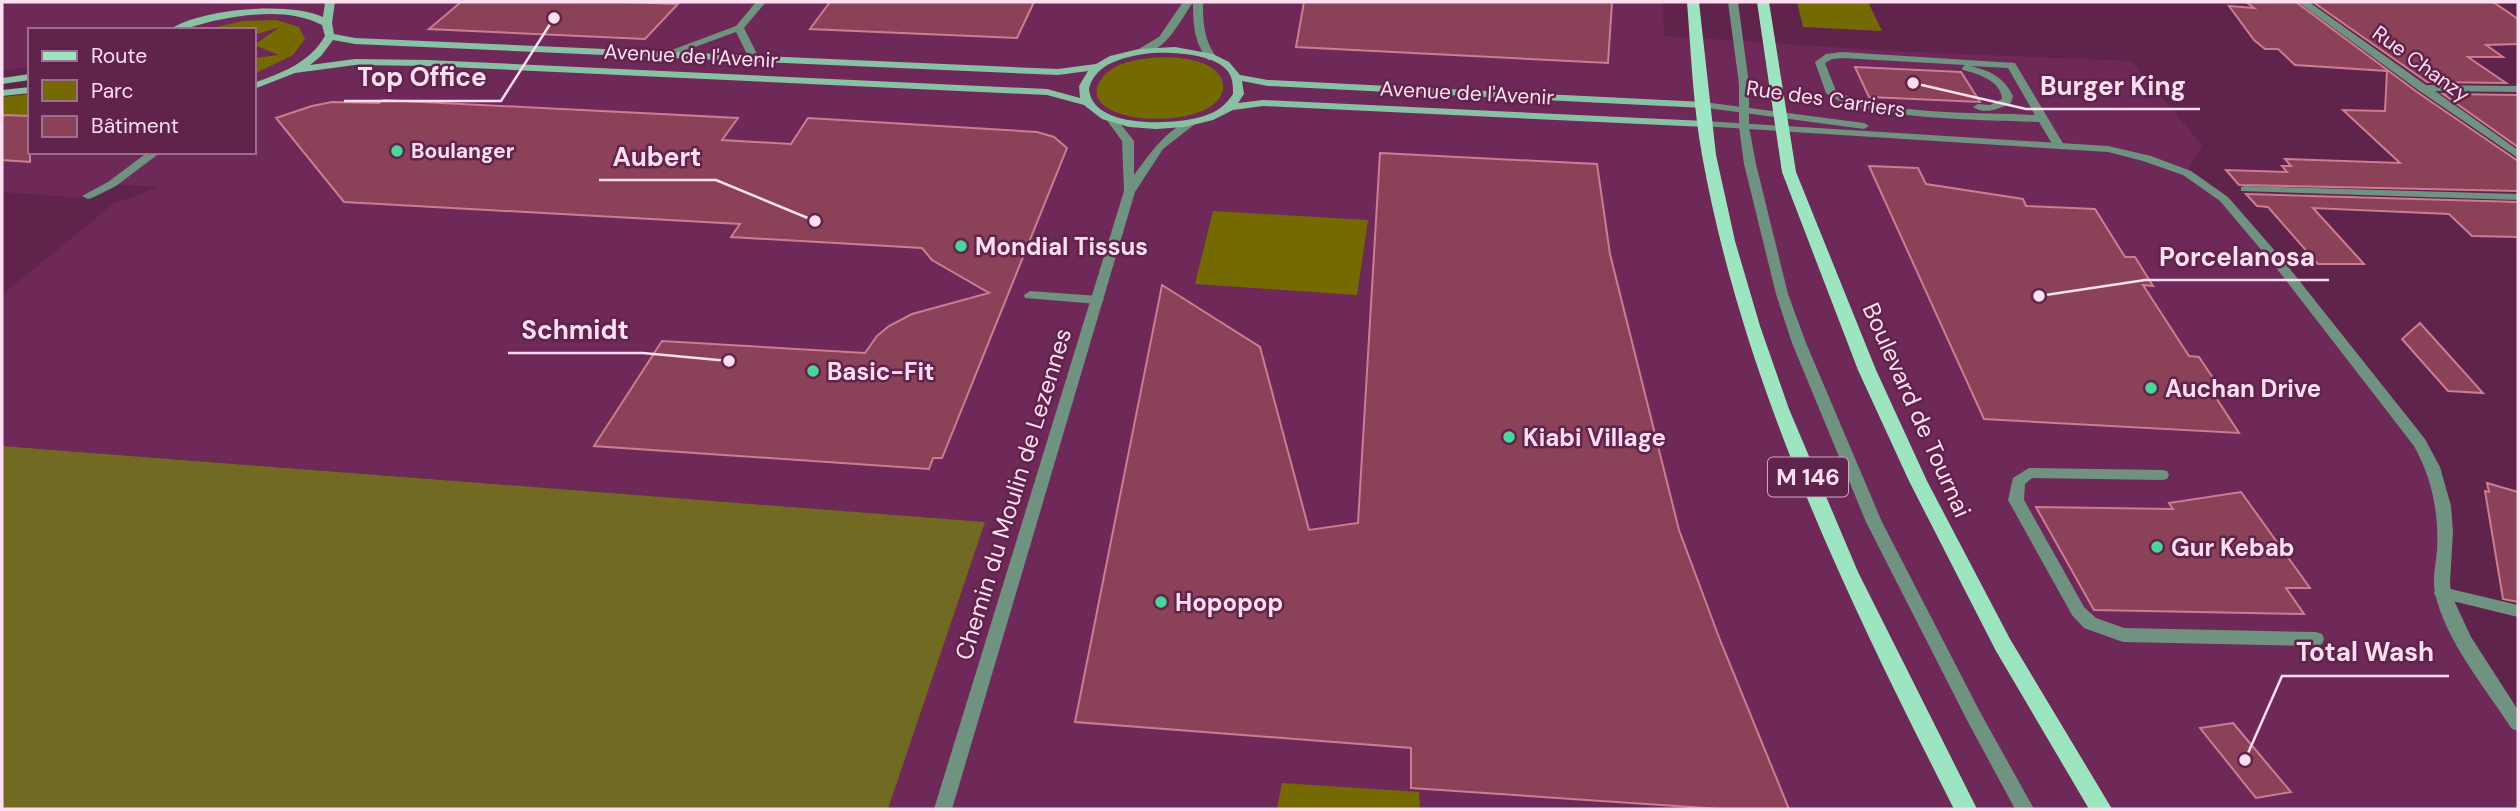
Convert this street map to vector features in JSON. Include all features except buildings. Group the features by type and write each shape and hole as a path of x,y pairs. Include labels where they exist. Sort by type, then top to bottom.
{"main road":[{"path":"180,28 219,16 274,9 295,2"},
{"path":"256,85 291,71 321,51 330,36 327,23 330,2"},
{"name":"M 146","path":"1693,2 1705,124 1728,240 1780,406 1863,605 1966,809"},
{"name":"Boulevard de Tournai","path":"1763,2 1780,121 1797,192 1882,407 2003,645 2101,809"},
{"path":"274,9 311,14 327,23"},
{"name":"Avenue de l'Avenir","path":"330,36 355,41 1058,72 1100,67 1115,59 1141,52 1183,51 1212,58"},
{"path":"1212,58 1227,67 1236,77 1238,92 1228,107"},
{"name":"Avenue de l'Avenir","path":"291,71 355,62 442,64 1047,92 1088,103 1111,119 1132,125 1157,127 1190,124 1212,117 1228,107 1264,103 1705,124"},
{"path":"1088,103 1084,96 1085,84 1100,67"},
{"path":"2,81 28,77"},
{"name":"Avenue de l'Avenir","path":"1236,77 1268,83 1704,104"},
{"path":"2,93 28,90"}],"street":[{"path":"666,54 738,27 761,2"},
{"path":"1141,52 1163,39 1188,2"},
{"path":"1198,2 1199,37 1212,58"},
{"path":"1733,2 1745,109 1744,127 1755,189 1782,294 1819,395 1874,522 1974,717 2025,809"},
{"name":"Rue Chanzy","path":"2303,2 2518,155"},
{"path":"738,27 754,58"},
{"path":"2042,119 1850,103 1831,93 1820,62 1822,58 1839,55 2011,65 2058,145"},
{"path":"1864,57 1898,65 1970,69 1998,80 2008,96 2007,101 1991,108 1889,108"},
{"path":"2422,88 2518,89"},
{"name":"Rue des Carriers","path":"1704,104 1745,109 1780,121 1942,137 2108,149 2147,158 2187,173 2224,199 2394,408 2428,457 2440,487 2444,507 2442,593 2460,633 2518,724"},
{"name":"Chemin du Moulin de Lezennes","path":"943,809 1129,192 1128,141 1111,119"},
{"name":"Rue des Carriers","path":"1705,124 1744,127 1780,121"},
{"name":"Chemin du Moulin de Lezennes","path":"1129,192 1159,147 1190,124"},
{"path":"112,184 135,154"},
{"path":"88,196 112,184 153,154"},
{"path":"2245,189 2518,197"},
{"path":"1030,295 1098,300"},
{"path":"2162,475 2029,473 2018,482 2016,500 2078,611 2090,623 2123,635 2316,639"},
{"path":"2442,593 2518,611"}],"shaded area":[{"path":"2,2 1663,2 1664,36 1893,51 2131,61 2202,145 2187,173 2228,200 2435,473 2442,593 2472,652 2518,730 2518,809 888,809 984,522 2,446 2,295 113,204 160,187 112,184 88,196 71,197 2,192 2,108 28,93 28,154 256,154 256,28 28,28 28,67 2,71"},
{"path":"2,446 985,522 888,809 2,809"}],"green space":[{"path":"1797,2 1868,2 1882,31 1803,27"},
{"path":"276,20 299,27 305,39 293,55 256,73 256,58 279,55 256,44 280,27 256,34 256,28 213,28 243,21"},
{"path":"1166,57 1196,61 1215,71 1223,83 1217,101 1202,111 1182,117 1159,119 1116,112 1102,104 1097,92 1102,78 1108,72 1131,61"},
{"path":"28,94 28,116 2,115 2,97"},
{"path":"1213,211 1368,220 1357,295 1195,284"},
{"path":"1282,783 1419,792 1420,809 1277,809"}],"place":[{"name":"Top Office","path":"554,18"},
{"name":"Burger King","path":"1913,83"},
{"name":"Boulanger","path":"397,151"},
{"name":"Aubert","path":"815,221"},
{"name":"Mondial Tissus","path":"961,246"},
{"name":"Porcelanosa","path":"2039,296"},
{"name":"Schmidt","path":"729,361"},
{"name":"Basic-Fit","path":"813,371"},
{"name":"Auchan Drive","path":"2151,388"},
{"name":"Kiabi Village","path":"1509,437"},
{"name":"Gur Kebab","path":"2157,547"},
{"name":"Hopopop","path":"1161,602"},
{"name":"Total Wash","path":"2245,760"}]}
